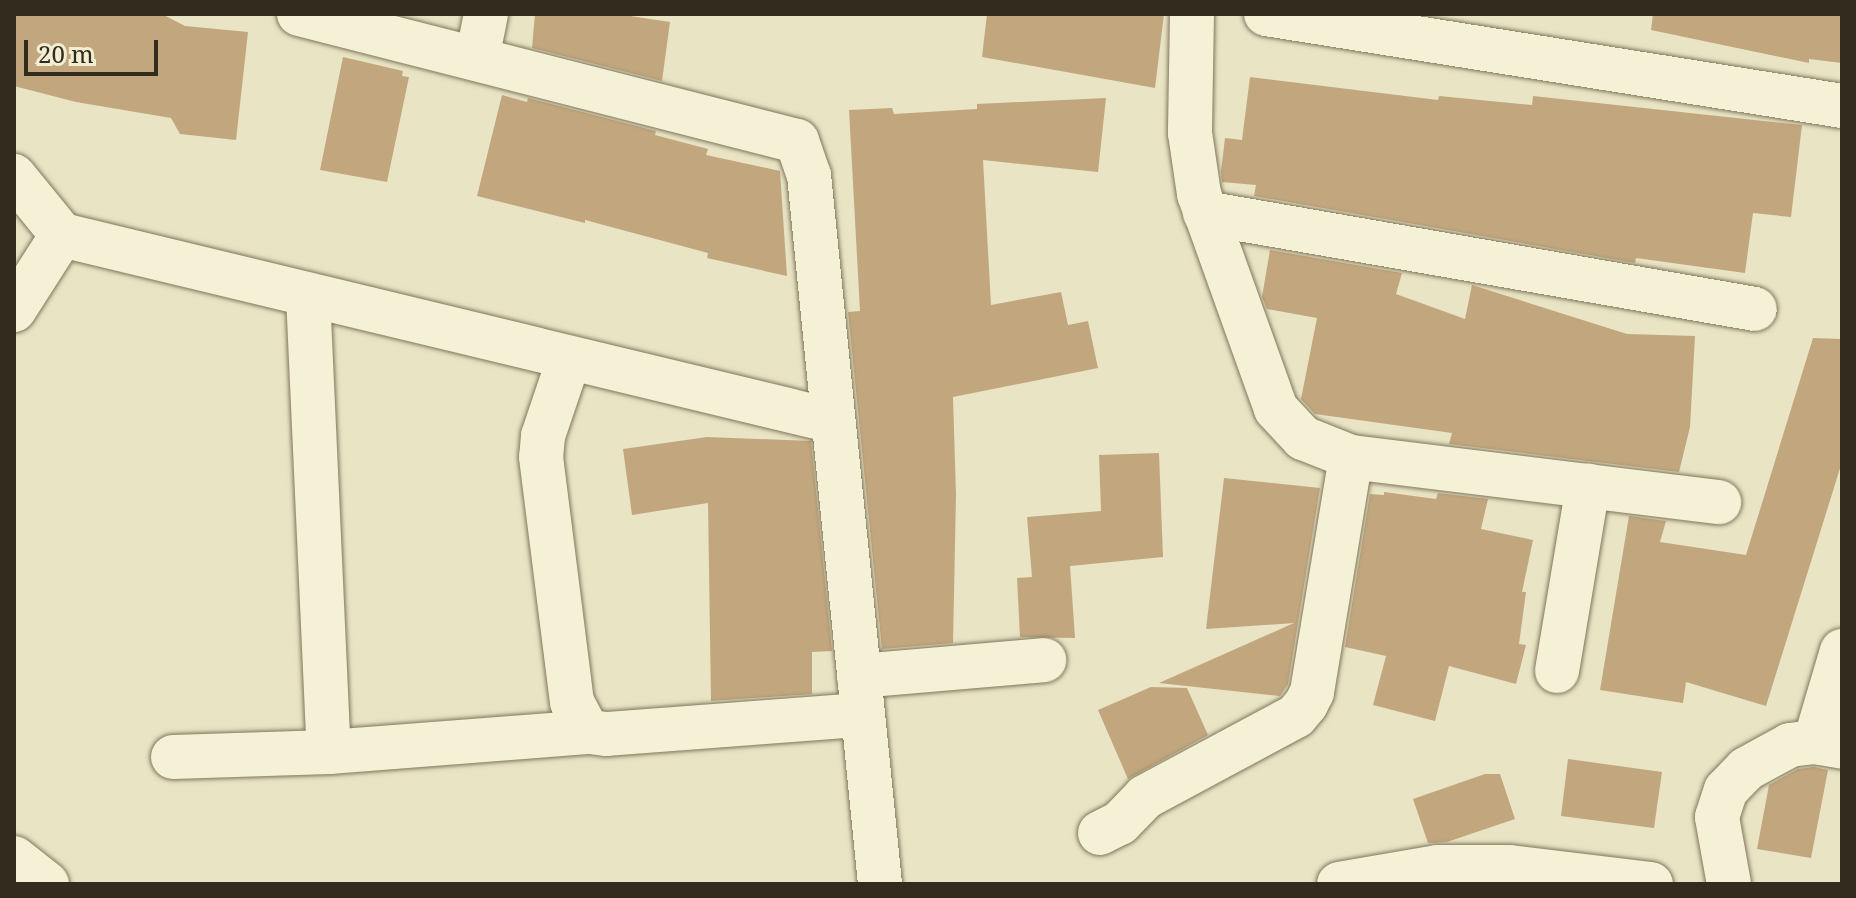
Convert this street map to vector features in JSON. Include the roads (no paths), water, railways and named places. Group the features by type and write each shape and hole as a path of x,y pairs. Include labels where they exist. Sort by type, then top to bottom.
{"street":[{"path":"299,14 797,141 809,175 880,884"},
{"path":"477,59 486,14"},
{"path":"1192,14 1190,133 1193,168 1205,213 1276,409 1303,438 1351,457 1719,502"},
{"path":"1266,14 1842,106"},
{"path":"14,176 62,235 833,421"},
{"path":"1205,213 1755,309"},
{"path":"14,310 62,235"},
{"path":"308,295 329,752"},
{"path":"569,359 543,436 541,457 572,702 590,732"},
{"path":"1100,833 1120,823 1145,797 1296,716 1306,704 1312,692 1351,457"},
{"path":"1557,671 1588,486"},
{"path":"1729,884 1717,817 1726,790 1746,769 1790,745 1828,745 1842,651"},
{"path":"173,757 329,752 590,732 607,734 861,695 1044,660"},
{"path":"14,858 47,884"},
{"path":"1339,884 1437,867 1510,876 1651,884"}]}
